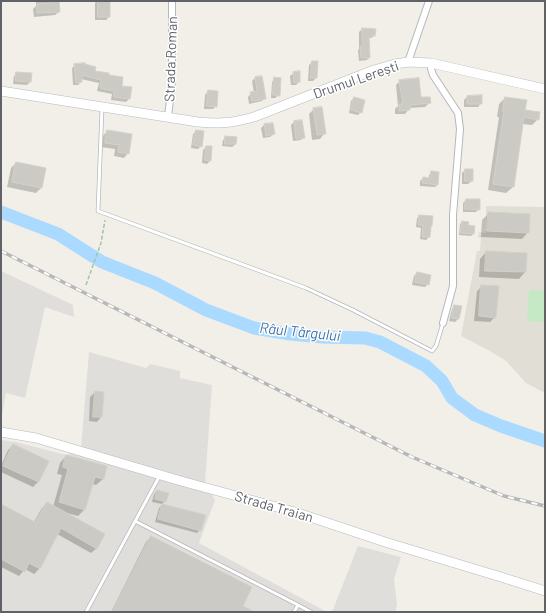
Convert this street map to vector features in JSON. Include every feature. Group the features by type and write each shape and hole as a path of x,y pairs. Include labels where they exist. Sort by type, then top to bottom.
{"street":[{"name":"Strada Roman","path":"168,117 172,82 172,1"},
{"path":"408,62 430,1"},
{"name":"Drumul Lerești","path":"1,91 198,122 214,123 236,122 270,111 383,67 408,62 431,63 545,89"},
{"path":"431,63 433,75 458,113 460,128 453,214 452,286 443,324"},
{"name":"Strada Traian","path":"1,432 36,438 160,475 295,512 385,542 545,591"}],"lane":[{"path":"102,106 98,211 306,288 353,310 432,351 436,346 443,324"},
{"path":"86,612 160,475"},
{"path":"135,521 311,612"},
{"path":"294,612 298,605"}],"path":[{"path":"86,285 101,243 107,214"}],"shaded area":[{"path":"486,206 545,207 545,393 526,383 506,361 461,336 477,251 480,251 481,238 478,237 479,232 486,233"},
{"path":"1,271 73,305 74,317 45,307 25,398 6,393 1,420"},
{"path":"89,352 146,368 150,364 180,371 180,378 212,385 205,483 215,500 199,543 327,612 1,612 1,440 16,442 66,455 81,449"},
{"path":"358,546 401,557 394,579 397,605 395,612 332,612"}],"green space":[{"path":"529,290 545,291 545,322 527,321"}],"building":[{"path":"51,1 59,1 60,12 37,13 37,4 51,3"},
{"path":"98,1 110,1 110,17 98,17"},
{"path":"362,28 376,29 375,36 369,36 370,58 361,58 360,46 362,46"},
{"path":"312,61 318,61 317,78 311,78"},
{"path":"85,63 96,67 95,71 123,77 122,86 132,87 130,99 114,97 114,91 100,88 101,80 82,75 82,82 76,83 74,64"},
{"path":"300,71 300,82 294,83 293,72"},
{"path":"16,72 32,73 31,82 16,81"},
{"path":"262,76 266,99 252,101 250,92 257,91 255,77"},
{"path":"274,77 281,78 280,96 273,95"},
{"path":"419,78 421,97 430,97 431,103 410,105 410,110 399,111 399,104 403,104 399,80"},
{"path":"208,90 218,91 217,107 207,106"},
{"path":"482,95 482,104 467,104 467,96"},
{"path":"354,97 365,100 362,113 351,110"},
{"path":"505,97 527,100 525,110 540,112 539,120 524,117 514,187 493,184"},
{"path":"322,107 326,134 317,135 313,108"},
{"path":"302,120 305,138 296,139 294,121"},
{"path":"273,123 275,134 266,136 264,124"},
{"path":"107,130 132,134 129,154 118,152 119,145 105,143"},
{"path":"196,130 204,131 202,147 193,145"},
{"path":"225,136 237,137 236,144 225,144"},
{"path":"206,146 212,146 211,161 205,160"},
{"path":"16,162 46,168 42,188 12,182"},
{"path":"465,169 473,169 473,181 465,181"},
{"path":"431,171 439,172 438,185 422,183 423,177 430,178"},
{"path":"466,199 480,199 480,210 465,209"},
{"path":"488,212 530,214 529,233 487,231"},
{"path":"419,215 433,216 430,237 422,237 423,225 419,225"},
{"path":"462,221 469,222 468,225 475,226 474,234 461,233"},
{"path":"486,251 527,253 526,272 485,271"},
{"path":"417,272 431,275 429,285 415,282"},
{"path":"481,285 499,286 496,318 479,316"},
{"path":"454,305 462,306 459,319 452,318"},
{"path":"95,391 104,392 102,417 93,417"},
{"path":"13,444 49,461 39,482 3,466"},
{"path":"66,455 107,466 104,479 95,477 85,510 59,502 68,469 63,467"},
{"path":"157,490 169,493 166,502 155,499"},
{"path":"47,502 105,534 97,549 61,528 40,569 29,563 25,572 1,559 1,504 35,522"},
{"path":"162,504 206,515 201,531 158,519"},
{"path":"151,536 252,587 243,606 255,612 112,612"}],"waterway":[{"name":"Râul Târgului","path":"1,212 58,234 102,262 155,283 206,310 254,328 290,334 323,337 365,338 380,342 426,366 442,381 452,398 475,415 501,426 545,441"}],"railway":[{"path":"1,251 412,457 504,496 545,506"}]}
